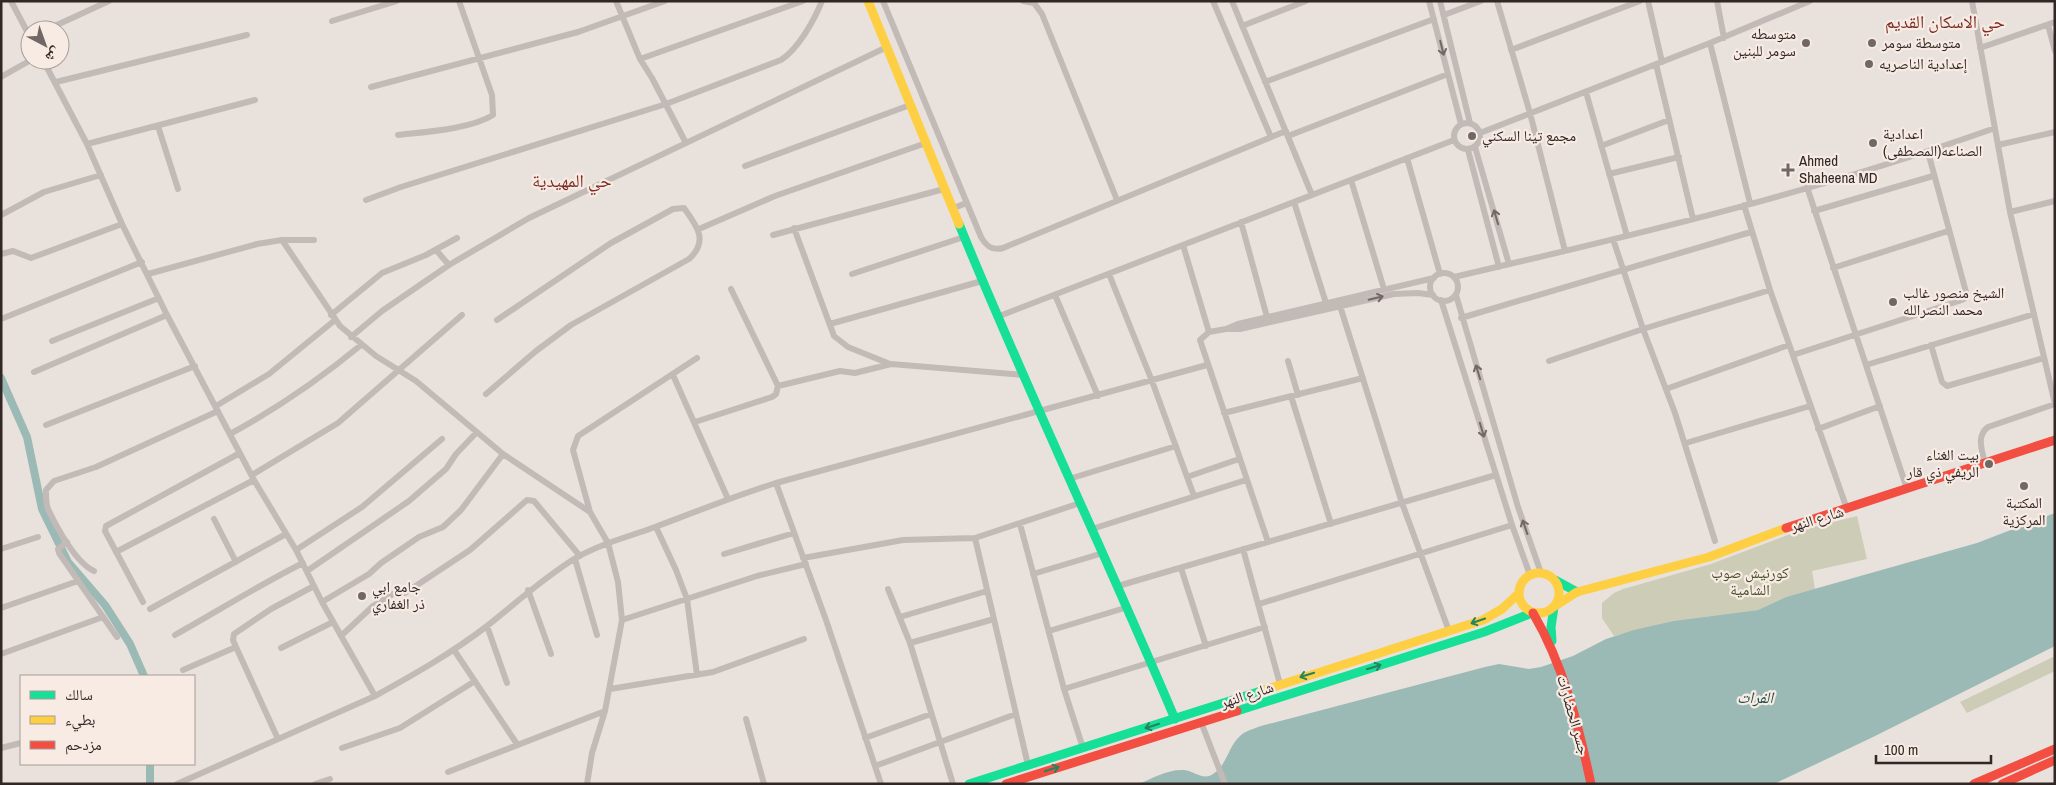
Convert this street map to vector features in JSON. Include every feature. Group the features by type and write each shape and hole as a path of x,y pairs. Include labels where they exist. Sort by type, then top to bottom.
{"main road":[{"path":"868,1 996,317 1128,607 1174,719"},
{"name":"شارع النهر","path":"1555,606 1577,592 1692,562 1800,523 2055,440"},
{"path":"1553,646 1533,613 1523,607 1518,594 1521,583 1530,575 1541,573 1577,592"},
{"path":"1553,646 1552,627 1559,593 1554,580"},
{"name":"شارع النهر","path":"969,784 994,780 1028,765 1489,617 1502,609 1518,594"},
{"path":"1533,613 1544,613 1555,606"},
{"name":"شارع النهر","path":"1006,784 1484,632 1533,613"},
{"name":"جسر الحضارات","path":"1553,646 1575,719 1591,784"},
{"path":"1330,668 1334,680"},
{"path":"1974,784 2055,749"},
{"path":"2002,784 2015,781 2055,760"}],"street":[{"path":"11,1 21,20"},
{"path":"68,20 109,1"},
{"path":"332,21 398,1"},
{"path":"616,1 640,59 686,143"},
{"path":"371,87 578,32 665,1"},
{"path":"640,59 803,1"},
{"path":"366,200 401,187 666,104 781,60 794,50 818,12 822,1"},
{"path":"883,1 983,241 987,246 998,249 1271,137 1287,134 1448,74"},
{"path":"1023,1 1034,3 1042,14 1117,200"},
{"path":"1213,1 1271,137"},
{"path":"1232,1 1312,195"},
{"path":"1242,26 1306,1"},
{"path":"1429,1 1461,124"},
{"path":"1440,1 1470,123"},
{"path":"1444,15 1481,1"},
{"path":"1497,1 1530,113 1566,251"},
{"path":"1511,50 1640,1"},
{"path":"1648,1 1670,120 1693,219"},
{"path":"1717,1 1724,38"},
{"path":"1480,132 1724,38 1810,1"},
{"path":"1972,1 2010,212 2055,404 1988,426 1983,430 1981,441 1985,464"},
{"path":"398,135 444,129 486,119 493,114 492,95 460,2"},
{"path":"1265,82 1434,18"},
{"path":"1980,48 2055,22"},
{"path":"2048,25 2055,52"},
{"path":"56,82 247,35"},
{"path":"1710,43 1747,204 1751,232 1847,509"},
{"path":"351,337 382,311 449,265 528,218 887,47"},
{"path":"1,77 20,67"},
{"path":"49,70 88,144 122,224 159,298 253,477 296,550 322,602 375,696"},
{"path":"1586,92 1627,236"},
{"path":"88,144 255,100"},
{"path":"745,166 910,106"},
{"path":"1601,146 1670,120"},
{"path":"1470,123 1480,132 1480,141 1475,147 1468,150 1459,147 1454,140 1455,131 1461,124 1470,123"},
{"path":"158,126 178,189"},
{"path":"1226,329 1238,324 1434,278 1440,274 1454,277 1613,240 1928,152 1995,128"},
{"path":"1998,145 2055,132"},
{"path":"996,317 1454,140"},
{"path":"699,229 775,196 926,143"},
{"path":"1475,147 1510,264"},
{"path":"1468,150 1498,266"},
{"path":"1793,355 1962,300 1966,297 1928,152"},
{"path":"1609,174 1678,156"},
{"path":"1407,158 1440,274"},
{"path":"1,215 44,192 101,175"},
{"path":"1814,211 1933,176"},
{"path":"1351,180 1384,289"},
{"path":"1807,187 1907,489"},
{"path":"773,235 944,189"},
{"path":"2010,212 2055,201"},
{"path":"1294,202 1326,303"},
{"path":"952,208 966,203"},
{"path":"486,394 536,351 571,325 689,259 698,247 700,239 699,229 684,208 673,209 611,243 498,320"},
{"path":"1241,222 1267,317"},
{"path":"1,254 13,251 31,258 122,224"},
{"path":"794,228 834,336 848,347 891,364 1023,375"},
{"path":"1833,268 1948,231"},
{"path":"1462,318 1751,232"},
{"path":"852,274 964,237"},
{"path":"94,572 86,568 67,542 47,508 46,490 54,481 96,467 217,409 269,374 382,274 436,250 457,238"},
{"path":"148,274 257,244 282,240 314,240"},
{"path":"282,240 333,317 351,337 416,381 503,454 590,512"},
{"path":"1613,240 1643,329 1686,443 1715,541"},
{"path":"1184,245 1209,332"},
{"path":"436,250 449,265"},
{"path":"1,319 142,262"},
{"path":"1109,274 1152,381 1194,496"},
{"path":"1454,277 1458,286 1456,296 1462,318 1518,508 1541,573"},
{"path":"1433,295 1431,286 1434,278"},
{"path":"830,324 982,280"},
{"path":"695,422 772,397 776,394 778,386 731,289"},
{"path":"1549,361 1643,329 1770,290"},
{"path":"1268,542 1207,365 1200,343 1202,337 1209,332 1240,329 1402,293 1433,295 1441,300 1450,300 1456,296"},
{"path":"1054,295 1098,396"},
{"path":"52,340 159,298"},
{"path":"1441,300 1512,525 1530,575"},
{"path":"1340,306 1402,503 1449,630"},
{"path":"1866,364 2034,314"},
{"path":"34,372 168,315"},
{"path":"116,552 253,477 338,423 462,315"},
{"path":"230,434 290,400 361,345"},
{"path":"1666,389 1789,345"},
{"path":"1931,345 1942,382 1946,386 2044,358"},
{"path":"587,784 592,753 610,689 622,620 618,582 608,543 590,512 573,450 578,436 697,358"},
{"path":"1288,361 1294,396 1331,524"},
{"path":"778,386 840,371 855,372 891,364"},
{"path":"177,784 375,696 454,650 487,626 528,590 578,557 608,543 776,483 1207,365"},
{"path":"46,425 195,366"},
{"path":"673,375 728,499"},
{"path":"1224,413 1363,378"},
{"path":"1686,443 1810,406"},
{"path":"1818,429 1880,406"},
{"path":"307,571 409,501 446,470 456,454 476,433"},
{"path":"296,550 362,507 442,439"},
{"path":"1069,479 1176,446"},
{"path":"143,602 105,530 106,526 240,453"},
{"path":"322,602 370,574 381,563 419,537 443,527 461,510 503,454"},
{"path":"1187,476 1239,459"},
{"path":"1118,586 1496,475"},
{"path":"1092,529 1246,480"},
{"path":"776,483 826,620 864,738 882,784"},
{"path":"341,636 373,606 393,594 405,593 470,550 527,500 534,501 578,557 597,635"},
{"path":"622,620 843,550 903,540 975,538 1080,503"},
{"path":"214,519 236,562"},
{"path":"1020,524 1064,689 1082,748"},
{"path":"1259,604 1512,525"},
{"path":"656,527 687,599 697,675"},
{"path":"724,554 794,533"},
{"path":"150,609 286,534"},
{"path":"1,549 38,537"},
{"path":"975,538 1028,765"},
{"path":"67,542 58,549 58,553 116,637"},
{"path":"1243,550 1280,684"},
{"path":"1033,574 1103,553"},
{"path":"175,635 224,608 266,581 303,563"},
{"path":"1181,568 1206,646"},
{"path":"1,608 78,581"},
{"path":"278,739 233,640 234,634 245,625 314,586"},
{"path":"888,589 910,643 953,784"},
{"path":"528,590 551,654"},
{"path":"900,617 988,591"},
{"path":"1049,631 1128,607"},
{"path":"1,654 103,617"},
{"path":"910,643 994,619"},
{"path":"280,648 333,622"},
{"path":"487,626 507,683"},
{"path":"1064,689 1265,627"},
{"path":"610,689 713,672 804,638"},
{"path":"183,670 236,647"},
{"path":"454,650 517,744"},
{"path":"342,748 400,728 474,682"},
{"path":"448,772 605,711"},
{"path":"864,738 931,714"},
{"path":"875,766 1016,714"},
{"path":"746,719 764,784"},
{"path":"1201,722 1225,784"},
{"path":"1,748 20,743"},
{"path":"315,784 330,779"}],"green space":[{"name":"كورنيش صوب الشامية","path":"1857,516 1867,559 1812,571 1815,589 1786,597 1758,610 1673,621 1614,636 1602,618 1602,603 1614,593 1623,589 1711,564 1801,530"},
{"path":"2055,656 2055,671 2051,673 1967,713 1960,702"}],"water":[{"name":"الفرات","path":"2055,513 2055,646 1774,784 1139,784 1161,774 1178,770 1209,776 1218,770 1240,736 1247,731 1261,726 1499,664 1529,669 1541,667 1573,656 1606,639 1634,630 1673,621 1758,610 1786,597 1977,543"}],"waterway":[{"path":"1,378 27,437 42,509 68,562 105,605 130,644 144,675"},
{"path":"150,765 150,784"}],"traffic: fast":[{"path":"959,224 1175,719"},
{"path":"1555,580 1577,592"},
{"path":"1552,641 1551,627 1554,607"},
{"path":"1237,711 1484,632 1532,613"},
{"path":"969,784 1261,691"}],"traffic: slow":[{"path":"868,1 959,224"},
{"path":"1555,606 1577,592 1709,557 1786,528"},
{"path":"1543,573 1550,576 1556,582 1559,593 1558,601 1550,610 1543,613 1535,613 1528,610 1520,601 1519,589 1522,582 1531,574 1543,573"},
{"path":"1261,691 1483,620 1502,609 1518,594"}],"traffic: jam":[{"path":"1786,528 2055,440"},
{"path":"1533,613 1562,675 1581,739 1591,784"},
{"path":"1006,784 1237,711"},
{"path":"1974,784 2055,749"},
{"path":"2002,784 2055,760"}],"place":[{"name":"متوسطه سومر للبنين","path":"1806,43"},
{"name":"متوسطة سومر","path":"1872,43"},
{"name":"إعدادية الناصريه","path":"1869,64"},
{"name":"مجمع تينا السكني","path":"1472,136"},
{"name":"اعدادية الصناعه(المصطفى)","path":"1873,143"},
{"name":"Ahmed Shaheena MD","path":"1788,170"},
{"name":"الشيخ منصور غالب محمد النصرالله","path":"1893,302"},
{"name":"بيت الغناء الريفي ذي قار","path":"1989,464"},
{"name":"المكتبة المركزية","path":"2024,486"},
{"name":"جامع ابي ذر الغفاري","path":"362,596"}],"district":[{"name":"حي الاسكان القديم","path":"1945,22"},
{"name":"حي المهيدية","path":"572,181"}]}
